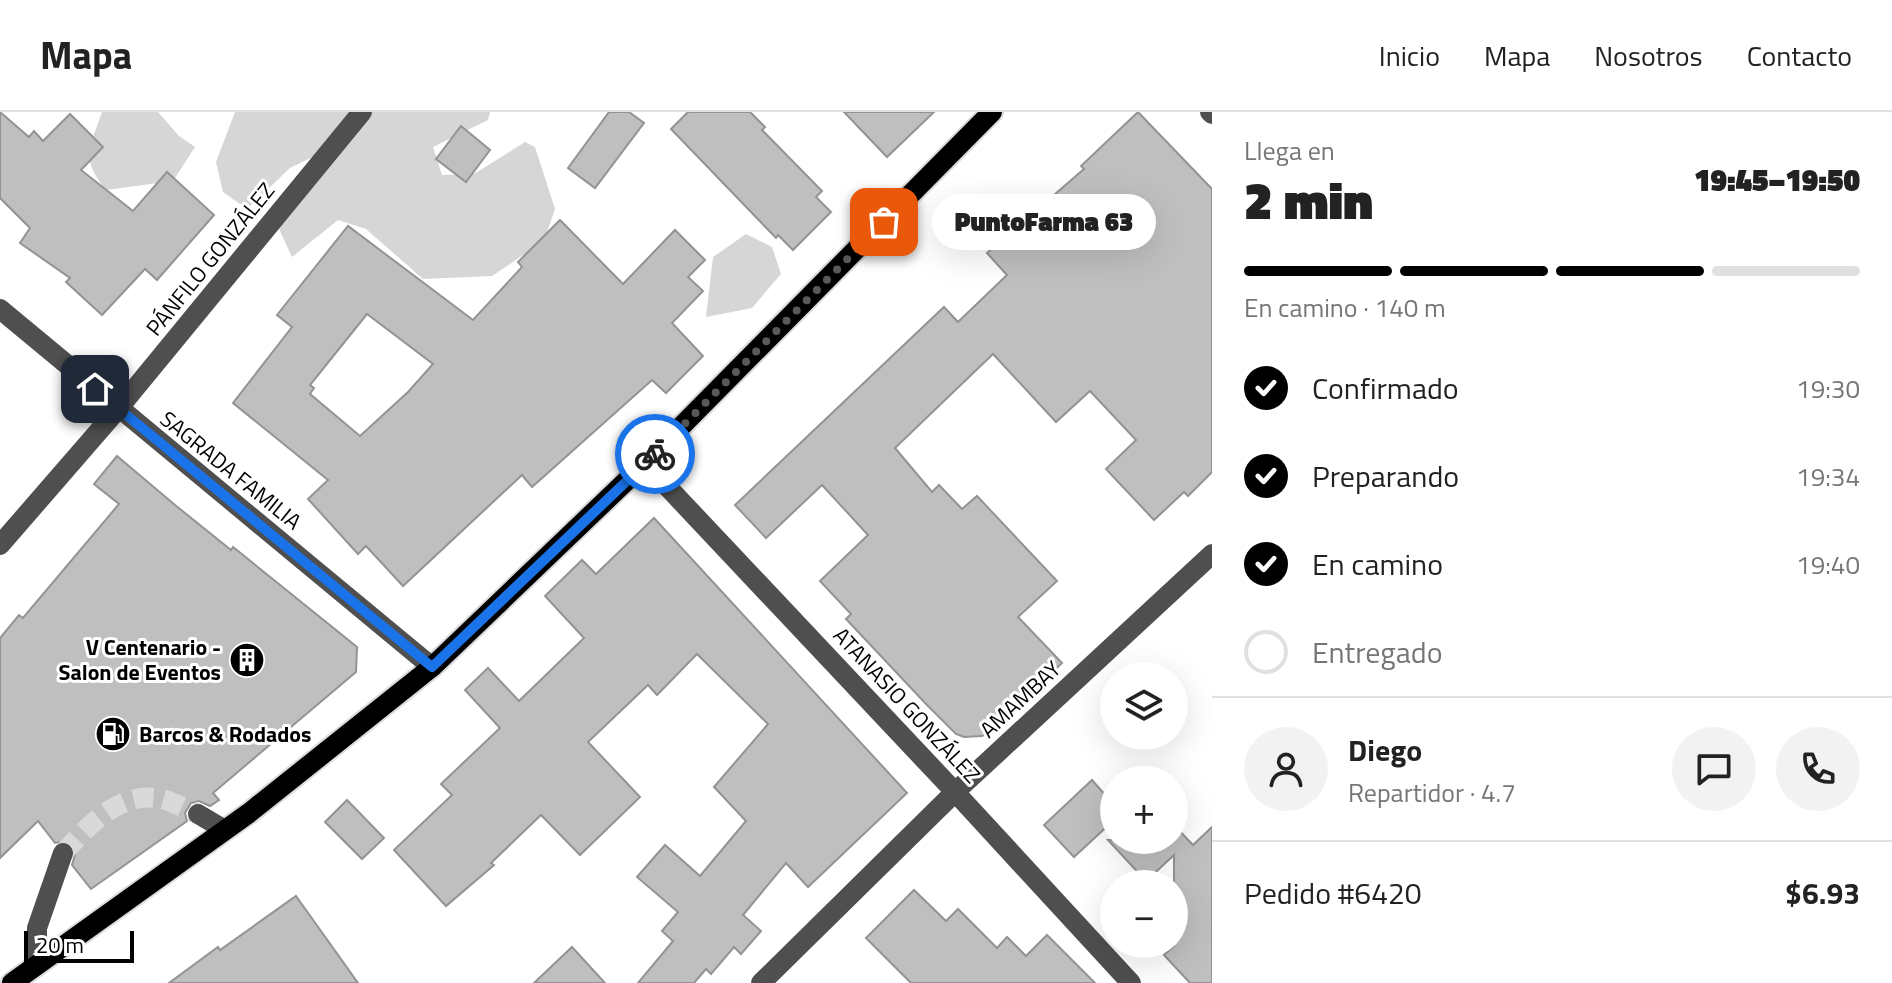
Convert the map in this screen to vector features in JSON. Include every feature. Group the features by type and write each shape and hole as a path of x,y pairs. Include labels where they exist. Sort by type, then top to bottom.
{"main road":[{"path":"12,983 225,830 432,667 645,463 992,112"}],"street":[{"name":"PÁNFILO GONZÁLEZ","path":"0,545 118,409 362,112"},
{"name":"SAGRADA FAMILIA","path":"0,309 432,667"},
{"name":"ATANASIO GONZÁLEZ","path":"645,463 1131,983"},
{"name":"AMAMBAY","path":"761,983 955,792 1212,554"},
{"path":"198,814 225,830"},
{"path":"37,965 37,928 63,853"}],"shaded area":[{"path":"102,112 158,112 179,136 195,147 173,181 106,190 92,169 89,152"},
{"path":"235,112 490,112 488,120 433,147 442,175 474,174 525,142 535,147 555,209 544,241 492,276 423,279 366,229 338,220 292,257 279,229 327,150 290,168 247,209 223,192 216,162"},
{"path":"746,234 772,247 781,274 752,308 706,317 713,257"}],"building":[{"path":"0,112 29,137 34,131 43,141 70,114 103,147 81,170 133,211 167,172 214,215 157,280 145,269 102,315 66,282 70,278 20,243 30,228 0,198"},
{"path":"609,112 629,112 644,123 595,188 568,168"},
{"path":"688,112 750,112 765,127 762,130 822,191 816,197 831,212 793,250 778,235 776,238 671,129"},
{"path":"844,112 934,112 887,157"},
{"path":"1138,112 1212,189 1212,472 1188,496 1184,492 1154,520 1106,469 1136,440 1090,391 1056,422 993,354 895,448 932,492 939,485 962,509 977,496 1057,581 1018,617 1062,663 991,731 982,736 964,737 956,734 927,705 846,619 851,614 820,581 868,535 822,485 766,538 735,505 944,307 958,322 1007,275 987,253 1084,169 1081,166"},
{"path":"461,126 490,150 466,182 436,159"},
{"path":"560,220 623,284 675,230 705,260 688,277 703,291 672,323 703,356 666,393 652,380 532,487 522,475 403,586 366,546 358,554 308,499 328,480 233,403 292,327 277,315 348,226 473,320 522,267 518,262","holes":["367,314 433,364 360,436 310,394 314,388 310,385"]},
{"path":"117,456 231,550 233,547 357,647 356,672 213,793 219,800 210,806 199,801 191,803 185,813 187,821 91,889 72,865 76,851 73,845 66,841 55,843 38,821 0,858 0,638 19,615 23,618 119,504 94,484"},
{"path":"654,518 907,793 808,887 786,863 743,915 761,931 741,954 734,947 711,974 706,969 694,983 638,983 673,941 662,931 678,912 637,877 665,845 700,876 746,821 714,787 768,724 697,654 657,695 648,685 588,742 640,797 580,855 541,815 491,863 494,865 446,906 394,850 452,795 441,784 500,728 465,690 488,668 519,701 584,638 545,596 582,560 596,574"},
{"path":"1092,780 1100,789 1100,833 1074,857 1044,825"},
{"path":"347,800 384,838 362,859 325,822"},
{"path":"1212,827 1212,983 1190,983 1167,958 1188,958 1188,870 1174,870 1174,855 1158,870 1136,870 1121,854 1188,854 1188,840 1193,845"},
{"path":"914,890 946,921 958,909 997,948 1007,937 1026,956 1047,935 1095,983 911,983 866,938"},
{"path":"296,896 358,983 169,983 218,947 220,950"},
{"path":"572,947 605,983 534,983"}],"tunnel":[{"path":"63,853 104,814 129,801 157,798 198,814"}],"way so far":[{"path":"655,454 884,222"}],"place":[{"name":"PuntoFarma 63","path":"884,222"},
{"name":"V Centenario - Salon de Eventos","path":"247,660"},
{"name":"Barcos & Rodados","path":"113,734"}],"route":[{"path":"95,389 432,667 655,454"}]}
